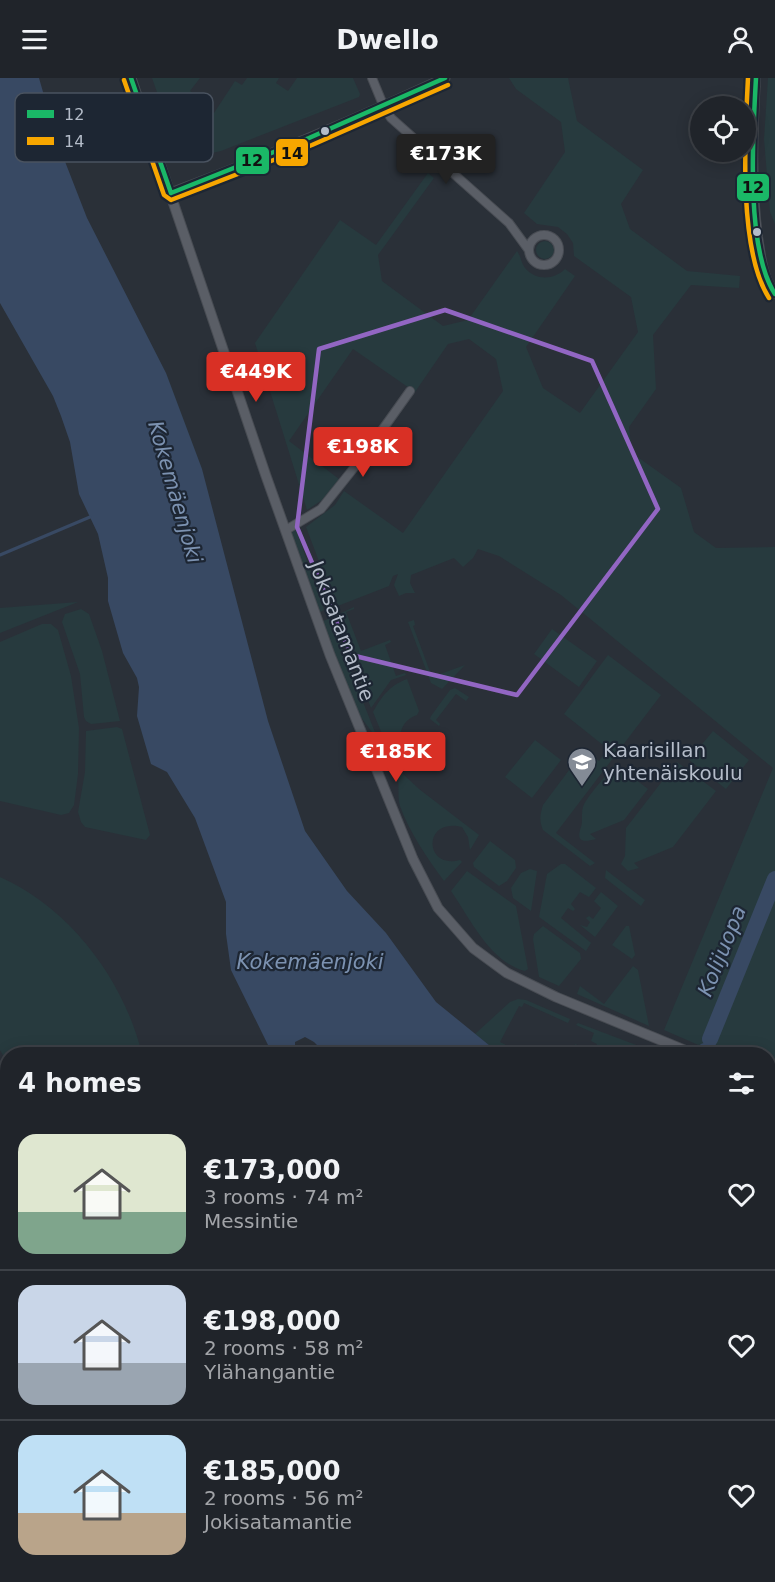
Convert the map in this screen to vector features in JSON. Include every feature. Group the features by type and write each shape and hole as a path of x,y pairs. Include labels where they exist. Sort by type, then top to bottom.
{"street":[{"name":"Jokisatamantie","path":"131,78 136,93"},
{"path":"372,78 391,118 509,223 528,249 534,262 543,266 552,264 560,251 556,241 547,235 537,236 532,240 528,249"},
{"path":"171,193 290,147 445,78"},
{"path":"756,78 752,149 753,200 766,279 775,294"},
{"name":"Jokisatamantie","path":"160,162 330,655 413,859 438,908 473,948 507,973 556,997 677,1047"},
{"path":"286,530 321,509 365,454 410,391"}],"highlighted area":[{"path":"445,310 592,361 658,509 517,695 351,655 297,527 319,349"}],"green space":[{"path":"152,78 200,78 190,91 193,93 157,93"},
{"path":"247,78 279,78 276,83 288,91 297,78 353,78 360,94 359,97 213,153 213,112 235,81 242,85"},
{"path":"509,78 568,78 577,121 643,170 621,204 630,229 687,271 740,276 739,288 691,285 653,335 656,389 629,427 632,453 681,488 694,532 716,548 775,547 775,1047 703,1047 664,1030 773,768 561,595 499,556 478,549 473,558 463,567 454,558 411,575 410,583 415,593 399,596 394,585 398,574 393,576 389,586 330,609 326,595 331,593 306,527 335,505 344,491 403,533 503,391 496,359 469,339 448,344 415,392 353,349 289,441 339,479 322,500 307,510 255,343 340,220 376,245 428,173 434,178 378,255 382,281 443,326 468,320 517,251 525,268 534,275 545,278 561,273 565,269 575,276 526,347 543,388 580,413 638,332 631,297 574,256 573,243 567,234 558,227 537,224 524,213 565,152 561,122 516,89"},
{"path":"768,78 775,78 775,224 770,212 764,139"},
{"path":"541,241 549,241 554,246 552,257 541,259 536,254 536,246"},
{"path":"296,529 324,610 318,613 290,533"},
{"path":"78,602 0,633 0,608"},
{"path":"354,607 346,612 361,651 390,640 391,642 385,645 396,676 405,673 406,675 391,680 371,708 335,616"},
{"path":"81,609 89,614 102,651 120,721 91,724 84,717 80,674 62,622 65,614"},
{"path":"330,618 378,740 357,712 321,622"},
{"path":"414,620 415,625 413,626 432,677 465,665 442,689 431,683 408,622"},
{"path":"42,624 51,624 58,630 71,676 79,728 78,774 74,805 69,813 61,815 0,801 0,642"},
{"path":"552,629 597,661 579,687 534,654"},
{"path":"608,655 661,695 556,833 595,863 590,866 543,830 540,817 543,805 584,750 599,761 608,749 564,714"},
{"path":"407,679 419,711 402,728 400,740 406,746 402,757 394,763 373,712 387,692"},
{"path":"455,688 469,697 466,701 456,694 436,720 439,726 430,719 431,716 450,690"},
{"path":"117,727 122,729 150,835 146,840 85,827 78,812 85,772 86,731"},
{"path":"713,731 749,760 726,789 689,760"},
{"path":"535,740 561,760 532,798 505,777"},
{"path":"677,762 716,791 673,847 634,863 639,868 628,871 621,864 625,856 626,828"},
{"path":"615,764 648,789 624,820 590,834 596,839 581,840 579,835 583,807"},
{"path":"401,772 419,789 479,835 470,850 468,837 462,827 449,826 440,829 434,836 432,844 440,858 462,862 444,881 419,845 404,816 399,802 397,773"},
{"path":"490,841 515,860 516,868 507,881 499,886 474,867 473,863"},
{"path":"561,864 565,864 596,888 589,897 580,892 571,904 575,909 573,911 568,908 561,918 591,943 586,951 539,917 547,874"},
{"path":"530,869 537,871 531,911 513,898 511,888 521,873"},
{"path":"606,870 645,900 641,906 605,878"},
{"path":"467,871 516,906 528,969 525,971 501,959 491,949 451,891"},
{"path":"0,877 25,890 49,907 90,949 122,999 140,1047 0,1047"},
{"path":"601,892 618,906 595,937 580,925 587,927 590,922 586,918 589,916 593,919 601,908 594,901"},
{"path":"543,926 580,953 581,959 559,986 539,977 533,939 534,934"},
{"path":"626,926 629,926 635,955 632,959 612,945"},
{"path":"633,966 638,970 649,1026 577,994 580,986 604,1004"},
{"path":"518,999 526,1000 570,1019 568,1023 524,1003 522,1007 519,1006 500,1042 510,1047 491,1047 475,1034 510,1002"},
{"path":"578,1023 641,1047 596,1047 597,1044 591,1041 594,1033 576,1025"}],"water":[{"name":"Kokemäenjoki","path":"0,78 39,78 43,93 15,93 15,162 65,162 87,218 166,373 202,469 268,721 305,831 347,891 386,933 436,1002 491,1047 319,1047 305,1037 295,1042 295,1047 268,1045 231,970 226,934 226,902 195,818 167,772 151,764 137,716 139,687 137,678 123,653 108,601 108,578 98,534 79,494 70,442 61,416 53,396 0,303"}],"waterway":[{"path":"0,555 90,517"},
{"name":"Kolijuopa","path":"710,1039 775,879"}],"transit line":[{"name":"12","path":"131,78 136,93"},
{"name":"12","path":"160,162 171,193 309,138 445,78"},
{"name":"14","path":"748,78 745,160 748,222 759,277 769,298"},
{"name":"12","path":"756,78 753,128 755,220 765,274 775,294"},
{"name":"14","path":"124,80 129,93"},
{"name":"14","path":"153,162 164,195 171,200 312,145 448,85"}],"place":[{"name":"Kaarisillan yhtenäiskoulu","path":"582,788"}]}
